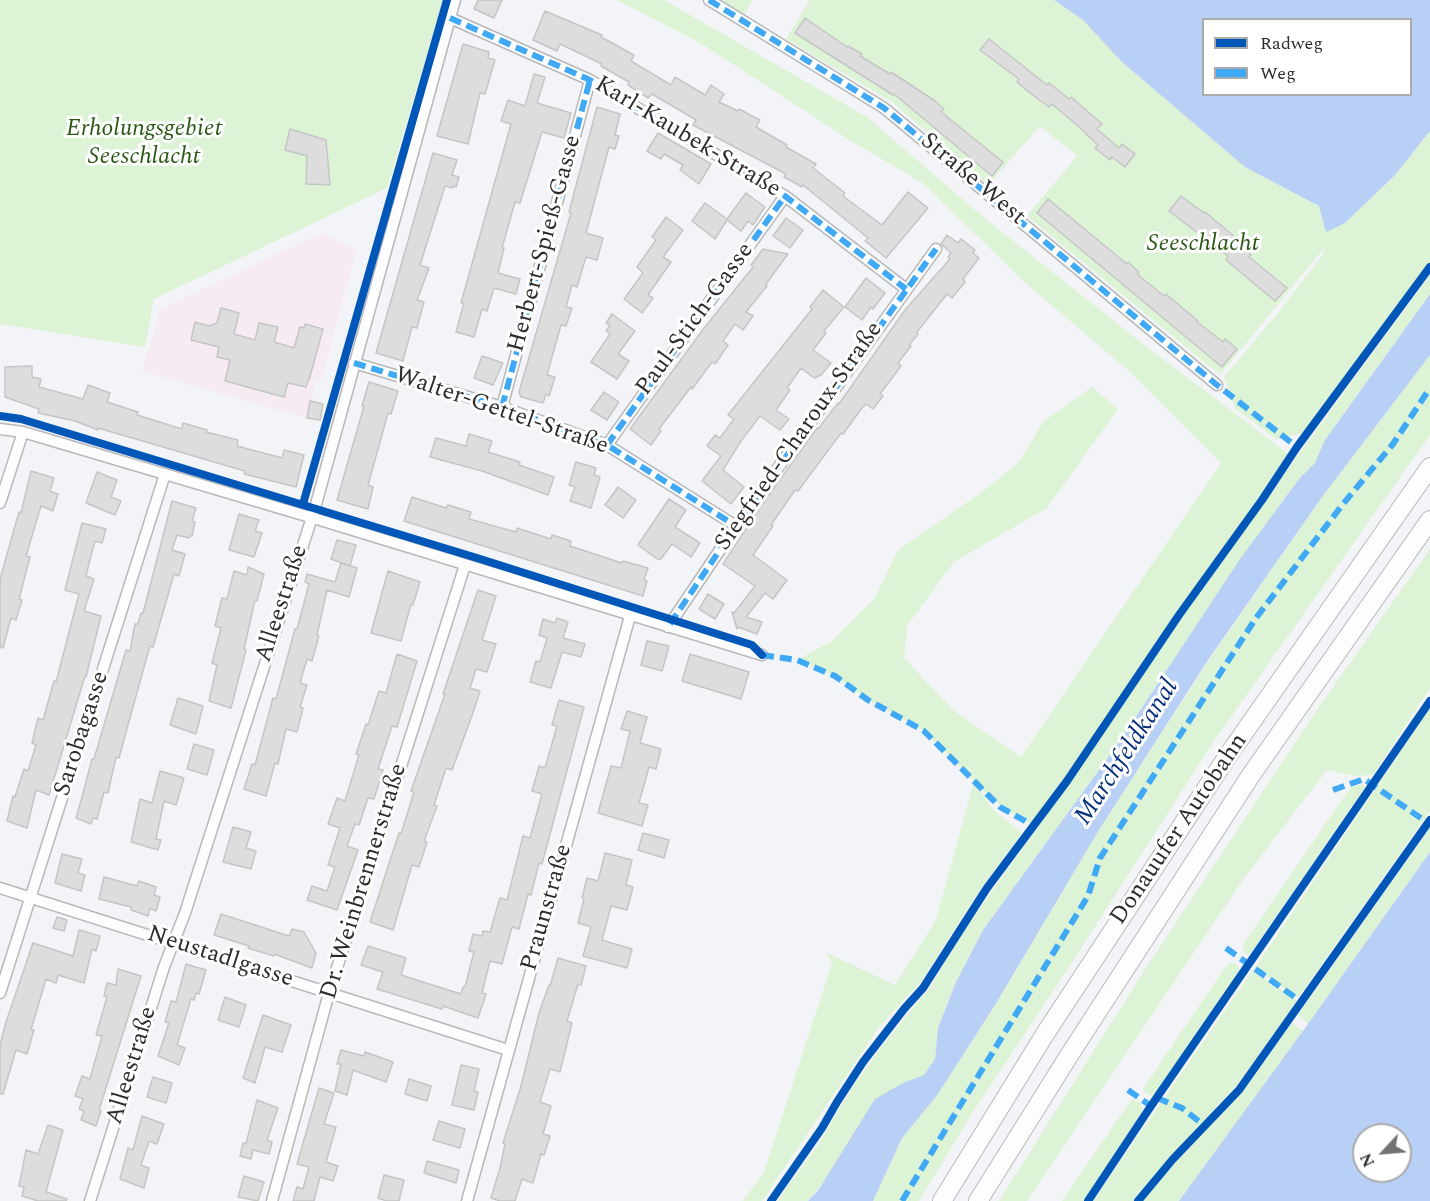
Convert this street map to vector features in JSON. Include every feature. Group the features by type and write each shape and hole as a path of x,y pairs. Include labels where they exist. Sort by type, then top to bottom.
{"highway":[{"name":"Donauufer Autobahn","path":"942,1201 1045,1034 1222,764 1430,467"},
{"name":"Donauufer Autobahn","path":"978,1201 1076,1044 1245,785 1430,520"}],"street":[{"name":"Alleestraße","path":"90,1201 164,967 185,913 312,517 455,0"},
{"name":"Straße West","path":"709,0 884,108 1217,385"},
{"name":"Karl-Kaubek-Straße","path":"450,18 590,80 785,196 906,289"},
{"name":"Herbert-Spieß-Gasse","path":"502,407 590,80"},
{"name":"Paul-Stich-Gasse","path":"607,444 785,196"},
{"name":"Siegfried-Charoux-Straße","path":"668,627 736,526 936,249"},
{"name":"Walter-Gettel-Straße","path":"354,363 502,407 607,444 736,526"},
{"path":"0,429 23,432 312,517 762,655"},
{"path":"0,503 23,432"},
{"name":"Sarobagasse","path":"0,993 165,474"},
{"name":"Dr. Weinbrennerstraße","path":"272,1201 329,993 465,565"},
{"name":"Praunstraße","path":"467,1201 630,616"},
{"name":"Neustadlgasse","path":"0,888 508,1050"}],"shaded area":[{"path":"322,233 356,251 321,381 315,381 307,418 142,371 161,309"}],"green space":[{"name":"Erholungsgebiet Seeschlacht","path":"0,0 443,0 387,188 154,299 145,347 0,324"},
{"path":"617,0 664,0 867,117 982,216 1143,344 1290,455 1034,826 1001,807 976,784 992,809 1022,833 981,888 923,979 879,1027 762,1201 743,1201 764,1172 832,964 827,953 895,985 936,920 974,781 924,731 868,700 835,676 797,660 832,641 875,598 898,550 982,492 1019,462 1044,421 1092,387 1118,409 1047,508 954,562 907,626 904,658 953,710 1021,757 1221,463 1129,371 1023,281 924,184 848,139 702,44"},
{"path":"720,0 753,0 744,15"},
{"name":"Seeschlacht","path":"810,0 1054,0 1083,20 1122,62 1245,167 1319,206 1345,223 1395,175 1430,131 1430,264 1305,433 1276,439 1235,408 1224,377 1323,255 1324,248 1220,375 1027,216 1077,156 1040,126 988,185 892,102 786,39"},
{"path":"1430,275 1430,294 1325,440 1315,463 1299,479 1241,559 1120,741 983,930 956,982 938,1028 935,1059 924,1076 903,1083 808,1201 777,1201 818,1145 851,1090 882,1046 932,985 957,941 1097,743 1197,594"},
{"path":"1430,355 1430,435 1214,741 971,1115 919,1201 873,1201 902,1138 938,1094 995,1005 1099,830 1209,660 1322,497"},
{"path":"1430,549 1430,688 1373,775 1354,776 1327,770 1244,878 1027,1201 999,1201 1144,971 1312,717"},
{"path":"1430,708 1430,811 1298,998 1255,968"},
{"path":"1363,784 1365,787 1251,953 1245,954 1242,946 1350,788"},
{"path":"1430,828 1430,852 1308,1024 1298,1015"},
{"path":"1230,963 1234,963 1239,968 1239,973 1154,1096 1146,1094 1143,1089"},
{"path":"1253,970 1297,1001 1238,1084 1170,1157 1133,1201 1093,1201"},
{"path":"1292,1023 1303,1031 1179,1201 1143,1201 1179,1158 1241,1094"},
{"path":"1132,1099 1141,1103 1142,1112 1084,1201 1062,1201"}],"water":[{"name":"Seeschlacht","path":"1054,0 1430,0 1430,131 1395,175 1345,223 1326,232 1319,206 1245,167 1122,62 1083,20"},
{"name":"Marchfeldkanal","path":"1430,294 1430,355 1322,497 1208,660 1099,830 995,1005 938,1094 902,1138 873,1201 808,1201 819,1189 875,1099 903,1083 924,1075 935,1059 938,1028 956,982 983,930 1120,741 1240,559 1299,479 1315,463 1325,440"},
{"path":"1430,852 1430,1201 1179,1201 1308,1024"}],"building":[{"path":"478,0 502,0 494,18 474,9"},
{"path":"545,11 602,35 601,37 634,55 631,61 671,85 675,77 705,95 711,85 724,94 719,102 760,120 756,127 816,164 813,168 845,193 843,196 882,225 908,192 928,208 886,258 865,241 868,238 803,185 802,187 784,177 786,174 693,125 696,120 652,94 648,98 628,85 629,82 601,66 602,64 560,44 557,51 533,40"},
{"path":"805,18 847,47 862,54 860,56 890,74 891,72 935,101 944,109 941,112 1003,162 992,176 894,94 795,33"},
{"path":"989,39 1047,85 1049,83 1069,99 1071,97 1102,124 1097,129 1119,148 1122,144 1135,154 1125,167 1112,157 1110,160 1095,148 1098,145 1078,126 1052,104 1049,107 1030,93 1017,82 1019,79 980,50"},
{"path":"463,44 489,52 488,58 495,60 485,94 480,93 468,144 437,136"},
{"path":"534,74 545,77 537,103 571,113 564,138 542,132 520,203 515,202 502,248 504,248 498,273 520,279 516,294 494,288 487,311 482,309 474,337 456,332 464,303 461,303 511,124 501,121 508,100 525,106"},
{"path":"597,107 620,114 615,135 619,136 615,149 609,147 586,233 603,238 597,260 586,257 577,287 572,285 566,307 572,308 566,326 561,325 547,375 555,377 549,396 546,394 543,403 521,397 519,392 571,213 569,212"},
{"path":"290,129 326,140 330,185 306,184 307,156 285,150"},
{"path":"658,133 711,164 699,184 680,170 683,165 664,154 661,159 647,151"},
{"path":"433,153 457,160 452,175 459,177 456,187 445,186 420,265 429,268 417,300 424,302 417,328 412,327 403,361 376,353"},
{"path":"746,193 765,207 753,225 748,221 741,231 727,220 715,239 692,221 705,203 727,219"},
{"path":"1181,196 1235,237 1233,240 1251,255 1249,257 1287,288 1275,301 1226,260 1228,256 1169,211"},
{"path":"1048,199 1127,264 1128,262 1139,272 1137,274 1164,296 1166,294 1197,322 1223,342 1225,339 1237,349 1222,367 1037,213"},
{"path":"666,217 683,230 663,257 671,262 648,295 653,298 642,313 624,299 643,273 637,267 656,240 652,237"},
{"path":"786,218 803,230 790,248 773,236"},
{"path":"947,235 958,243 961,239 975,250 973,253 979,258 963,279 965,282 952,298 947,294 917,332 918,334 909,345 911,346 898,363 901,366 880,394 883,396 873,409 866,404 862,408 798,491 795,490 771,525 773,526 753,555 787,580 773,599 765,593 746,617 762,622 757,634 738,627 737,629 732,612 734,613 755,586 723,564 817,428 839,404 905,310 950,259 948,257 951,253 941,244"},
{"path":"763,249 788,254 746,312 753,316 743,330 735,324 723,341 728,345 715,364 712,362 692,389 691,387 659,429 661,431 651,445 630,429 705,327 753,267 751,265"},
{"path":"866,278 885,293 862,320 845,307"},
{"path":"823,290 844,307 824,331 826,333 813,350 831,363 821,375 814,378 801,368 787,388 790,390 776,410 789,419 780,430 760,416 741,441 723,470 744,487 731,504 702,481 721,456 707,446 715,435 720,438 734,419 728,415 812,309 810,307"},
{"path":"221,308 239,313 234,334 255,340 259,323 278,327 274,342 294,348 300,327 304,328 305,324 323,329 306,387 288,383 284,397 225,381 230,360 217,357 219,347 191,340 195,322 209,326 217,323"},
{"path":"612,314 635,331 618,354 629,361 617,379 591,362 610,334 606,331 610,325 606,323"},
{"path":"482,356 503,363 493,385 474,378"},
{"path":"32,366 32,377 41,379 39,387 83,399 88,385 110,393 107,402 138,412 137,415 182,429 183,423 207,430 206,432 238,440 237,446 282,458 284,450 304,455 296,487 244,474 245,471 98,428 98,430 75,421 38,413 39,409 5,397 5,367"},
{"path":"369,382 398,391 391,414 388,413 368,485 373,487 368,509 337,500"},
{"path":"604,392 619,402 607,420 591,410"},
{"path":"310,401 323,404 320,420 307,418"},
{"path":"469,434 492,441 488,452 520,462 519,465 554,477 548,495 482,471 430,457 436,438 466,446"},
{"path":"576,462 596,468 594,475 600,477 591,508 570,501 575,487 569,485"},
{"path":"31,471 54,478 50,491 58,494 53,511 41,506 26,556 30,557 19,599 22,600 16,620 11,618 3,648 0,647 0,579 19,512 21,513"},
{"path":"97,472 117,480 111,497 121,501 115,515 86,503"},
{"path":"618,487 636,500 623,518 605,505"},
{"path":"412,497 446,508 448,505 471,512 469,519 516,532 517,528 551,539 552,535 571,541 570,546 622,563 623,561 648,568 644,580 647,581 643,596 404,521"},
{"path":"669,499 686,510 675,527 700,543 691,557 672,544 661,559 657,559 638,545"},
{"path":"172,501 196,508 192,521 195,522 192,536 189,538 177,535 172,550 185,554 179,576 174,574 153,647 150,646 119,758 116,757 108,793 104,792 97,819 93,818 91,824 76,818 126,650 130,651 135,624 138,624 141,613 143,613"},
{"path":"239,514 259,520 255,531 262,533 254,557 229,550"},
{"path":"82,523 106,529 102,543 95,541 86,576 94,579 84,611 101,616 86,677 49,795 36,790 27,828 7,821 13,796 15,797 24,769 28,771 36,745 32,743 38,718 43,720 54,681 56,682 79,594 65,590"},
{"path":"337,540 356,545 350,566 331,559"},
{"path":"341,563 357,568 349,597 327,590 312,661 307,659 300,683 307,685 300,707 303,708 297,732 286,729 278,764 275,763 266,796 244,789 252,764 255,765 273,698 276,699 295,629 297,629 309,584 305,582 307,574 335,582"},
{"path":"248,567 264,574 257,601 255,600 244,649 246,650 231,708 209,701 217,665 212,663 221,628 215,626 222,598 227,599 234,571 247,575"},
{"path":"388,571 420,582 413,605 411,604 401,641 371,633"},
{"path":"478,590 496,596 482,640 496,644 487,672 476,669 470,688 480,691 474,710 452,770 446,768 434,805 437,806 424,841 427,842 419,867 412,865 393,930 370,922 399,833 401,834 414,792 411,791"},
{"path":"708,594 724,604 715,619 699,609"},
{"path":"557,618 568,622 563,638 585,644 581,657 562,652 551,688 530,682 536,661 540,662 547,638 539,635 543,619 555,623"},
{"path":"647,641 669,646 662,671 641,665"},
{"path":"397,654 417,661 397,727 392,726 378,769 383,770 374,799 368,798 359,825 355,824 347,846 358,850 337,910 307,900 312,886 327,891 335,867 328,865 340,828 328,824 337,798 345,801 366,724 368,725 379,691 386,693"},
{"path":"690,654 749,672 741,699 682,681"},
{"path":"178,698 203,706 196,734 170,725"},
{"path":"559,700 584,707 542,864 539,863 531,895 528,894 519,929 512,927 502,964 490,961 482,993 486,994 478,1018 443,1006 442,1009 377,989 383,972 361,965 368,946 406,958 401,975 461,994 474,952 469,951 473,934 482,936 483,931 490,932 500,898 507,900 523,836 530,838 542,794 532,791 539,766 545,768 557,726 552,725"},
{"path":"627,711 647,717 640,743 661,749 656,769 649,767 639,803 648,805 642,826 598,813 611,766 621,768 630,731 621,729"},
{"path":"194,744 214,750 207,775 187,769"},
{"path":"160,771 184,778 176,805 164,801 156,839 161,840 158,850 131,842 140,799 152,803"},
{"path":"233,827 251,832 246,848 256,851 251,869 223,862"},
{"path":"643,833 669,840 664,858 638,850"},
{"path":"605,853 632,860 626,885 633,887 627,910 611,906 602,940 632,949 627,968 583,956 591,927 578,923 584,899 582,898 587,878 598,881"},
{"path":"62,854 82,859 78,873 85,875 81,891 55,883"},
{"path":"104,877 137,886 139,881 156,887 154,895 160,897 156,911 150,908 148,916 131,910 131,907 99,899"},
{"path":"221,914 289,936 292,929 304,932 316,953 312,968 214,935"},
{"path":"57,917 67,920 64,931 53,928"},
{"path":"79,930 100,936 96,951 92,949 84,983 58,975 56,983 46,979 31,1030 34,1030 27,1054 16,1050 3,1094 0,1094 0,1045 33,943 73,956"},
{"path":"558,958 586,966 567,1021 572,1023 560,1072 550,1069 540,1102 551,1106 543,1134 550,1136 544,1155 541,1154 533,1183 522,1179 515,1201 500,1201 491,1198 500,1168 505,1144 503,1143 521,1086 539,1013"},
{"path":"186,964 206,970 199,994 196,993 194,1000 191,999 177,1045 185,1048 179,1065 158,1056 169,1023 165,1022 171,1001 176,1002"},
{"path":"118,969 141,976 96,1126 81,1120 84,1111 79,1109 83,1099 75,1096 82,1076 90,1079 102,1036 96,1035 107,997 104,996 107,983 116,985"},
{"path":"225,997 246,1005 239,1027 218,1020"},
{"path":"263,1015 291,1025 282,1052 265,1047 255,1083 243,1078"},
{"path":"341,1050 364,1056 365,1052 393,1062 386,1082 353,1070 347,1095 335,1091 341,1064 337,1064"},
{"path":"461,1065 479,1069 474,1091 478,1092 474,1110 452,1105"},
{"path":"153,1077 172,1083 166,1103 147,1097"},
{"path":"409,1079 431,1086 427,1101 405,1094"},
{"path":"319,1088 334,1093 324,1124 336,1127 326,1162 338,1166 333,1181 320,1177 314,1201 293,1201 297,1187 303,1189 309,1167 297,1164"},
{"path":"257,1100 278,1108 267,1140 272,1142 269,1154 253,1150 251,1159 240,1156 243,1143 246,1144"},
{"path":"142,1116 164,1124 157,1144 149,1141 141,1165 149,1168 144,1188 120,1179 128,1148 133,1150"},
{"path":"439,1121 465,1129 460,1148 433,1140"},
{"path":"48,1125 63,1130 46,1192 67,1199 66,1201 38,1201 22,1196 24,1187 19,1186 26,1150 38,1154"},
{"path":"427,1161 459,1170 456,1183 424,1173"},
{"path":"384,1175 404,1180 399,1201 378,1198"},
{"path":"244,1176 264,1182 258,1201 238,1197"}],"marked path":[{"path":"709,0 884,108 1217,385 1297,447"},
{"path":"450,18 590,80 690,139 785,196 906,289"},
{"path":"502,407 590,80"},
{"path":"607,445 785,196"},
{"path":"670,624 736,526 936,249"},
{"path":"354,363 502,407 607,445 736,526"},
{"path":"902,1201 1088,896 1100,858 1256,618 1343,504 1393,444 1430,388"},
{"path":"762,655 797,660 835,676 868,700 924,731 1000,807 1034,826"},
{"path":"1333,790 1364,779 1428,823"},
{"path":"1226,948 1300,1001"},
{"path":"1128,1090 1151,1106"},
{"path":"1157,1098 1182,1108 1205,1126"}],"cycle path":[{"path":"303,504 447,0"},
{"path":"771,1201 822,1128 863,1062 923,988 987,888 1067,781 1179,615 1262,500 1297,447 1430,267"},
{"path":"0,416 21,419 477,558 752,645 762,655"},
{"path":"1088,1201 1430,701"},
{"path":"1138,1201 1173,1159 1239,1090 1430,820"}]}
